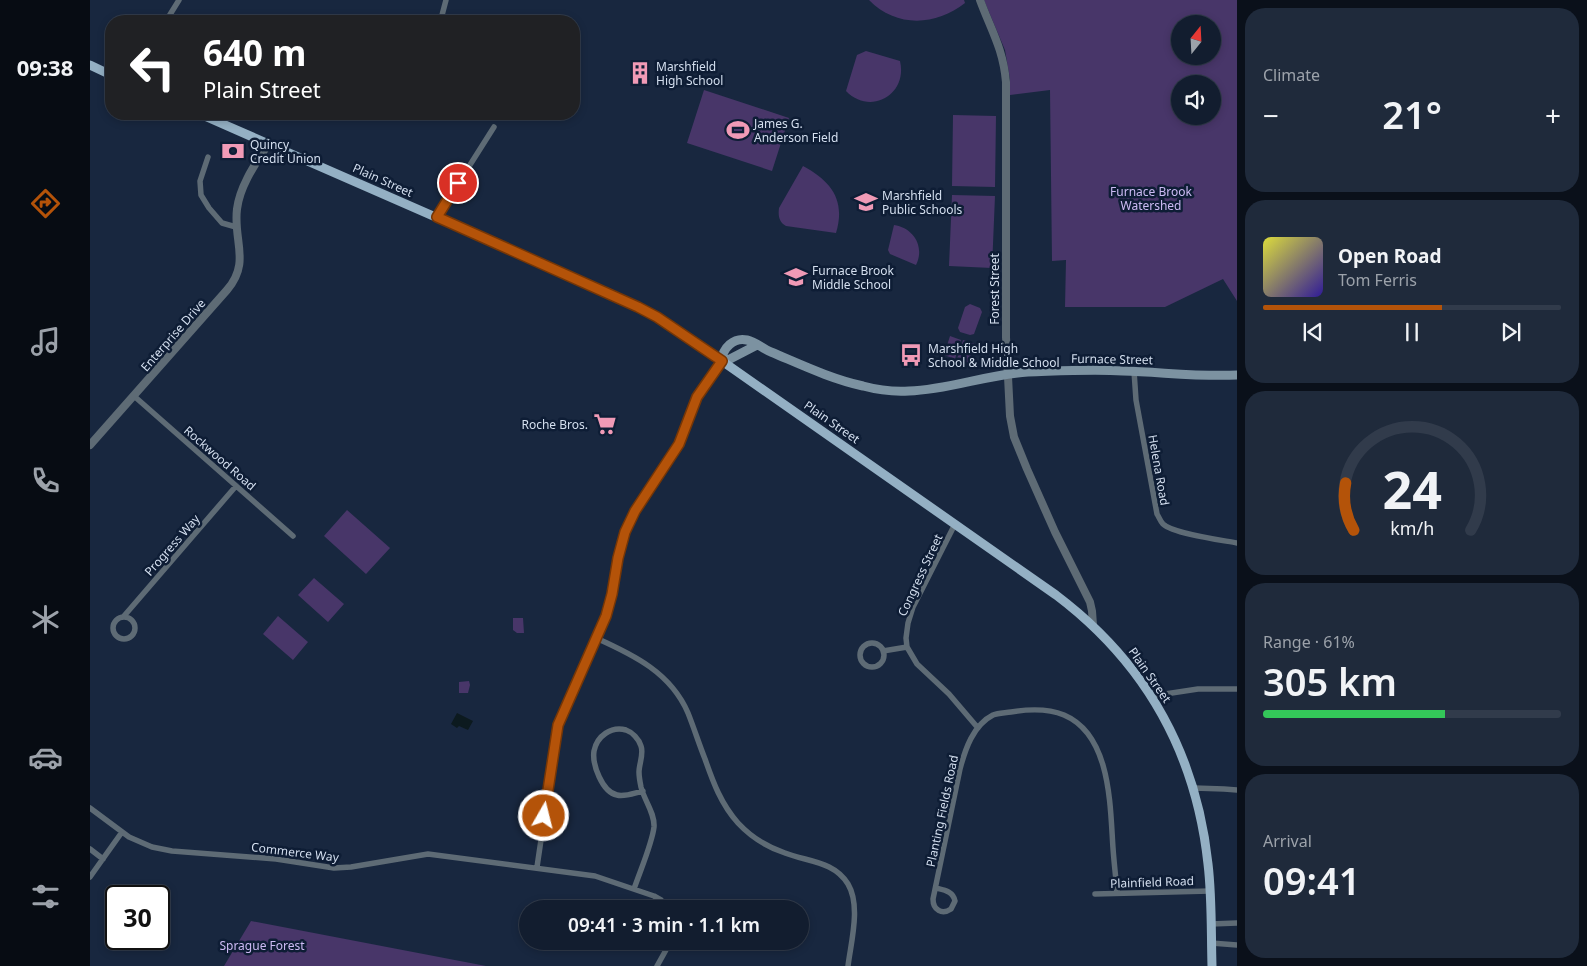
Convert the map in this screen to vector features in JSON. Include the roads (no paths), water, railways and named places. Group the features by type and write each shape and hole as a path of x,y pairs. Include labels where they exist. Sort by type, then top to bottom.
{"main road":[{"path":"90,65 105,72"},
{"name":"Plain Street","path":"214,120 437,217 657,317 1056,595 1093,625 1128,664 1152,696 1174,737 1194,788 1205,841 1210,891 1212,966"},
{"name":"Furnace Street","path":"722,361 723,351 735,341 748,340 827,376 857,385 885,390 910,391 1007,374 1086,370 1237,375"},
{"path":"722,361 730,359 757,345"}],"street":[{"path":"170,15 179,0"},
{"path":"442,15 446,0"},
{"name":"Forest Street","path":"980,0 998,42 1006,82 1007,374 1010,416 1017,445 1055,532 1090,602 1093,625"},
{"path":"437,217 494,127"},
{"name":"Enterprise Drive","path":"90,445 227,290 237,276 240,264 236,226 237,207 245,182 269,143"},
{"path":"208,157 200,181 201,195 222,223 236,226"},
{"path":"537,867 558,725 609,606 621,543 629,522 650,486 679,444 697,397 722,361"},
{"name":"Helena Road","path":"1134,371 1136,400 1157,514 1161,522 1176,530 1237,543"},
{"name":"Rockwood Road","path":"134,396 293,536"},
{"name":"Progress Way","path":"124,616 131,618 135,628 131,637 124,640 116,637 114,634 112,626 116,619 124,616 236,486"},
{"name":"Congress Street","path":"907,647 906,631 910,616 955,524"},
{"path":"596,638 644,662 674,689 688,712 720,798 737,822 766,845 787,854 834,868 847,882 854,899 855,909 848,966"},
{"path":"870,643 878,645 883,650 882,662 875,667 867,667 860,658 860,650 870,643"},
{"path":"883,650 907,647 917,664 949,694 978,728"},
{"path":"1152,696 1198,689 1237,689"},
{"name":"Planting Fields Road","path":"936,888 948,891 953,895 954,904 949,911 942,912 935,908 933,902 960,769 968,744 978,728 993,715 1035,709 1066,716 1079,724 1089,735 1101,757 1110,812 1118,893"},
{"path":"634,889 654,825 639,773 643,751 641,744 633,734 624,730 612,730 603,735 594,751 601,783 615,795 627,796 643,791"},
{"path":"1194,788 1237,790"},
{"name":"Commerce Way","path":"90,808 129,837 152,847 172,851 276,859 334,868 352,867 428,854 595,876 661,900"},
{"path":"90,877 122,832"},
{"path":"90,849 103,859"},
{"name":"Plainfield Road","path":"1095,894 1210,891"},
{"path":"1210,924 1237,923"},
{"path":"1211,943 1237,945"},
{"path":"657,966 665,950"}],"place":[{"name":"Marshfield High School","path":"640,73"},
{"name":"James G. Anderson Field","path":"738,130"},
{"name":"Quincy Credit Union","path":"233,151"},
{"name":"Marshfield Public Schools","path":"866,202"},
{"name":"Furnace Brook Middle School","path":"796,277"},
{"name":"Marshfield High School & Middle School","path":"911,355"},
{"name":"Roche Bros.","path":"605,424"}],"park label":[{"name":"Furnace Brook Watershed","path":"1151,198"},
{"name":"Sprague Forest","path":"262,945"}]}
